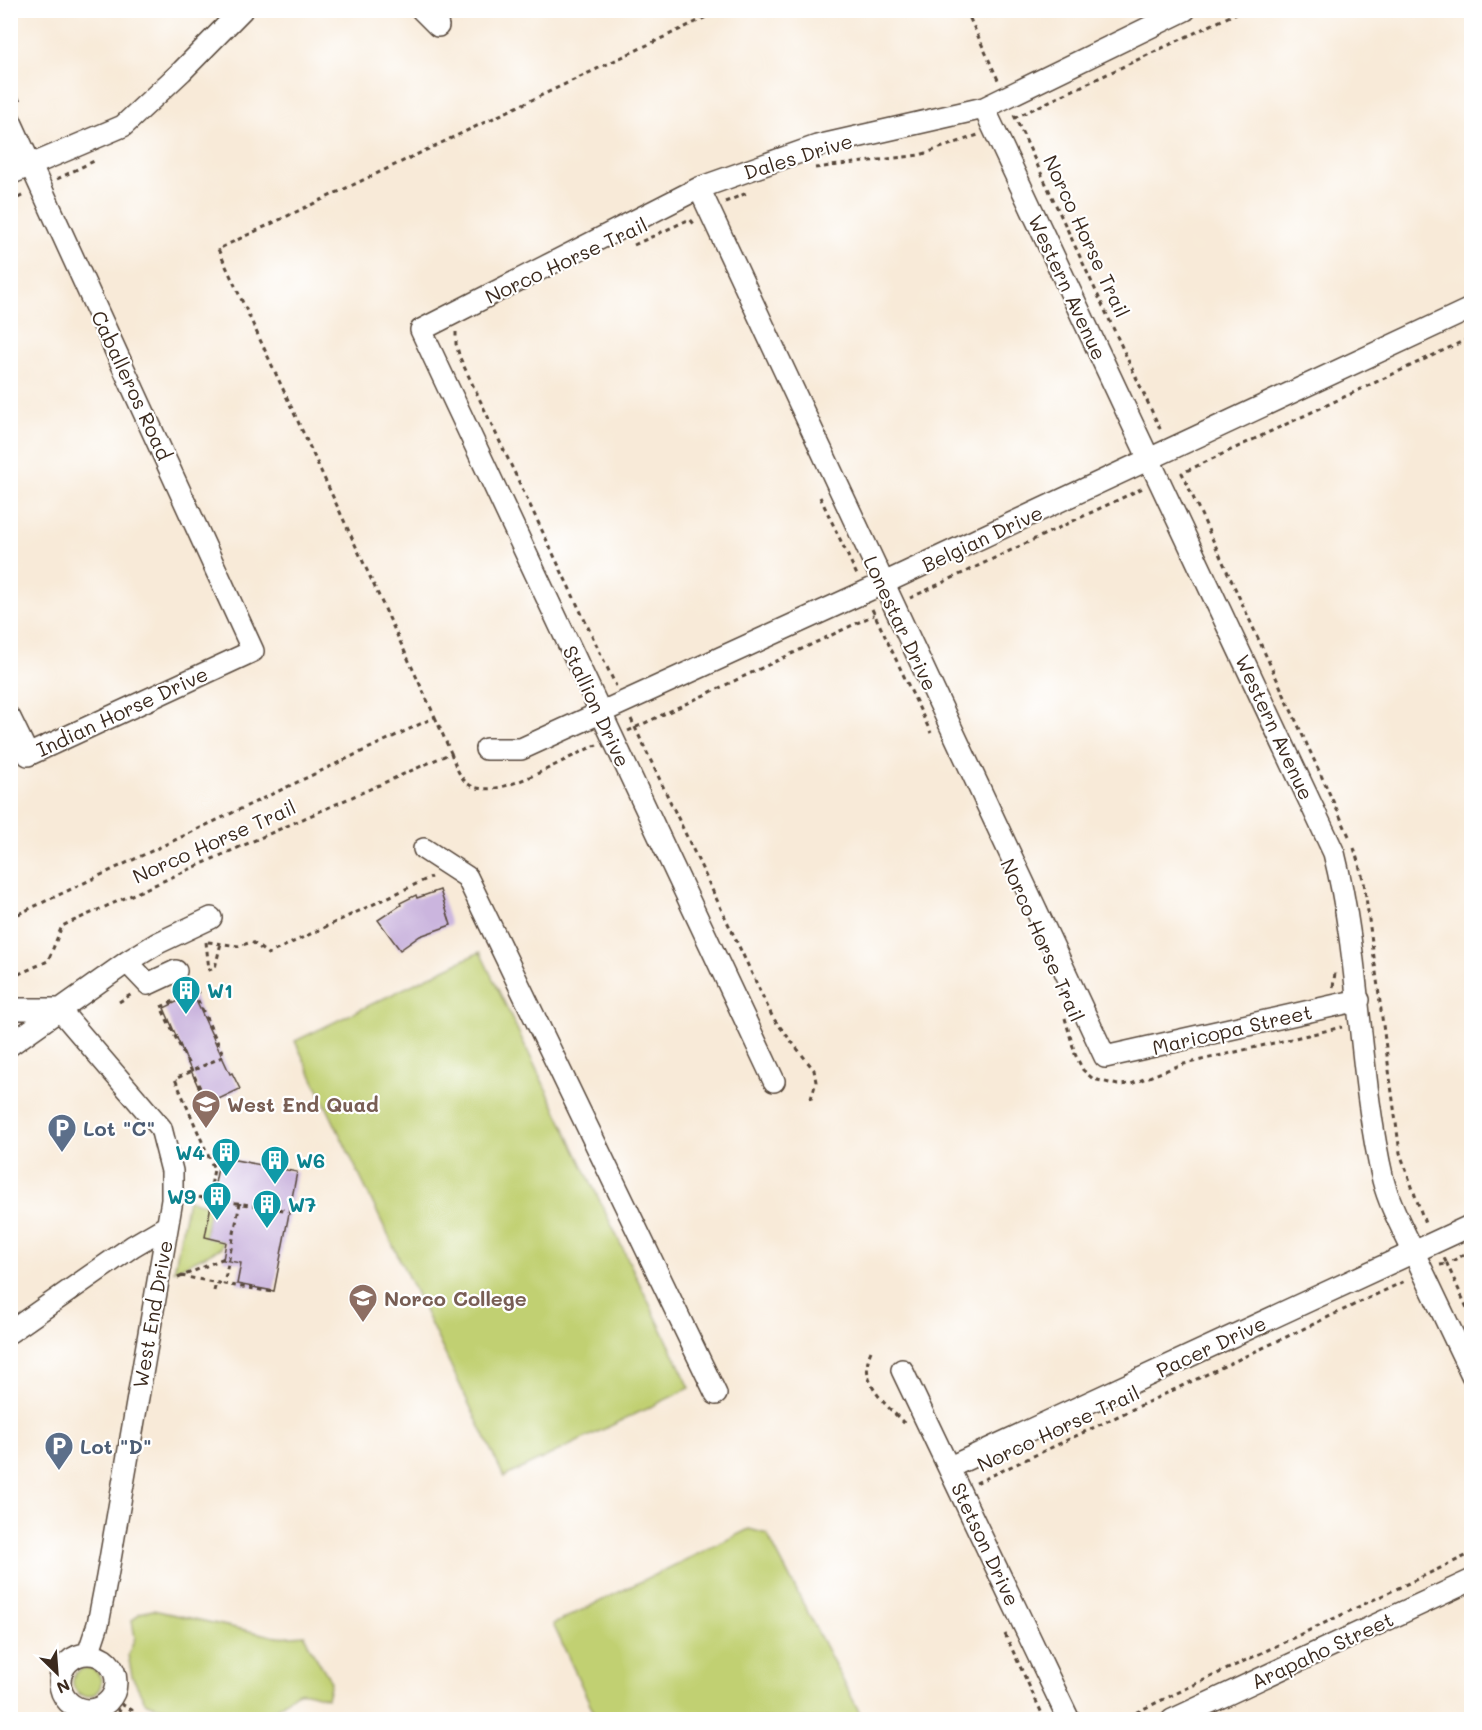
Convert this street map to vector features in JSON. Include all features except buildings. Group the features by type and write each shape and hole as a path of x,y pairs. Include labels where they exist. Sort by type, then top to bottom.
{"street":[{"path":"10,174 123,126 183,71 242,10"},
{"path":"422,10 438,26"},
{"name":"Dales Drive","path":"421,330 699,188 817,146 984,108 1185,10"},
{"name":"Western Avenue","path":"984,108 1334,853 1344,891 1359,1000 1372,1022 1372,1122 1384,1183 1472,1375"},
{"name":"Caballeros Road","path":"17,115 30,165 253,651"},
{"name":"Lonestar Drive","path":"699,188 884,611 1105,1057"},
{"name":"Belgian Drive","path":"486,749 521,749 874,588 1472,308"},
{"name":"Stallion Drive","path":"421,330 774,1081"},
{"name":"Indian Horse Drive","path":"10,718 28,755 253,651"},
{"path":"424,849 467,877 716,1394"},
{"path":"10,1045 127,962 158,943 211,918"},
{"path":"127,962 148,984 176,971"},
{"name":"Maricopa Street","path":"1105,1057 1359,1000"},
{"path":"10,1009 59,1010"},
{"name":"West End Drive","path":"59,1010 161,1128 172,1171 172,1200 107,1577 98,1624 88,1654"},
{"name":"Pacer Drive","path":"950,1467 1472,1225"},
{"path":"10,1332 133,1246 167,1226"},
{"name":"Stetson Drive","path":"902,1370 1069,1719"},
{"name":"Arapaho Street","path":"1172,1719 1472,1580"},
{"path":"88,1654 108,1662 115,1676 113,1692 103,1705 87,1710 72,1705 62,1692 60,1675 71,1660 88,1654"}],"path":[{"path":"721,10 218,249 451,753 463,778 472,787 487,789 530,776 1159,480 1182,473 1472,337"},
{"name":"Norco Horse Trail","path":"966,10 1353,846 1364,882 1372,1022 1400,1153 1424,1221 1448,1264 1472,1318"},
{"path":"10,81 17,115"},
{"name":"Norco Horse Trail","path":"629,247 690,219 697,228"},
{"path":"461,328 456,332 456,344 460,358 773,1018 814,1070 816,1082 810,1102"},
{"path":"820,496 874,588 931,733"},
{"name":"Norco Horse Trail","path":"10,918 435,717"},
{"name":"Norco Horse Trail","path":"10,978 48,961 62,926 451,753"},
{"path":"221,943 215,968 209,970 207,942 221,943 239,945 252,942 268,954 452,867"},
{"path":"1333,962 1337,1028"},
{"path":"199,989 200,991 195,994 161,1007 200,1088"},
{"path":"195,994 224,1056 175,1079 214,1169 209,1198"},
{"name":"Norco Horse Trail","path":"1063,1013 1072,1046 1083,1070 1093,1079 1118,1085 1131,1084 1180,1065 1372,1022"},
{"path":"193,1197 290,1211"},
{"path":"224,1284 240,1203"},
{"name":"Norco Horse Trail","path":"960,1489 1423,1272 1448,1264 1472,1250"},
{"path":"173,1280 230,1256"},
{"path":"181,1276 273,1292"},
{"path":"214,1291 216,1283"},
{"path":"872,1351 866,1368 869,1381 876,1394 909,1428"},
{"path":"1120,1719 1472,1553"},
{"path":"1001,1625 1045,1719"},
{"path":"121,1704 132,1710 129,1719"},
{"path":"117,1710 125,1715 123,1719"}],"green space":[{"path":"480,952 690,1388 504,1477 295,1041"},
{"path":"188,1200 211,1205 205,1237 223,1241 221,1248 174,1271"},
{"path":"749,1529 767,1534 863,1719 597,1719 553,1624"},
{"path":"153,1610 277,1637 305,1635 310,1648 331,1682 327,1698 308,1692 299,1692 273,1710 241,1719 217,1710 168,1708 145,1702 132,1676 128,1655 135,1638 132,1621 140,1613"},
{"path":"87,1668 97,1672 101,1682 97,1692 87,1696 77,1692 73,1682 77,1672"}],"place":[{"name":"W1","path":"186,1016"},
{"name":"West End Quad","path":"206,1130"},
{"name":"Lot \"C\"","path":"62,1154"},
{"name":"W4","path":"226,1178"},
{"name":"W6","path":"275,1186"},
{"name":"W9","path":"217,1222"},
{"name":"W7","path":"267,1230"},
{"name":"Norco College","path":"363,1324"},
{"name":"Lot \"D\"","path":"59,1472"}]}
